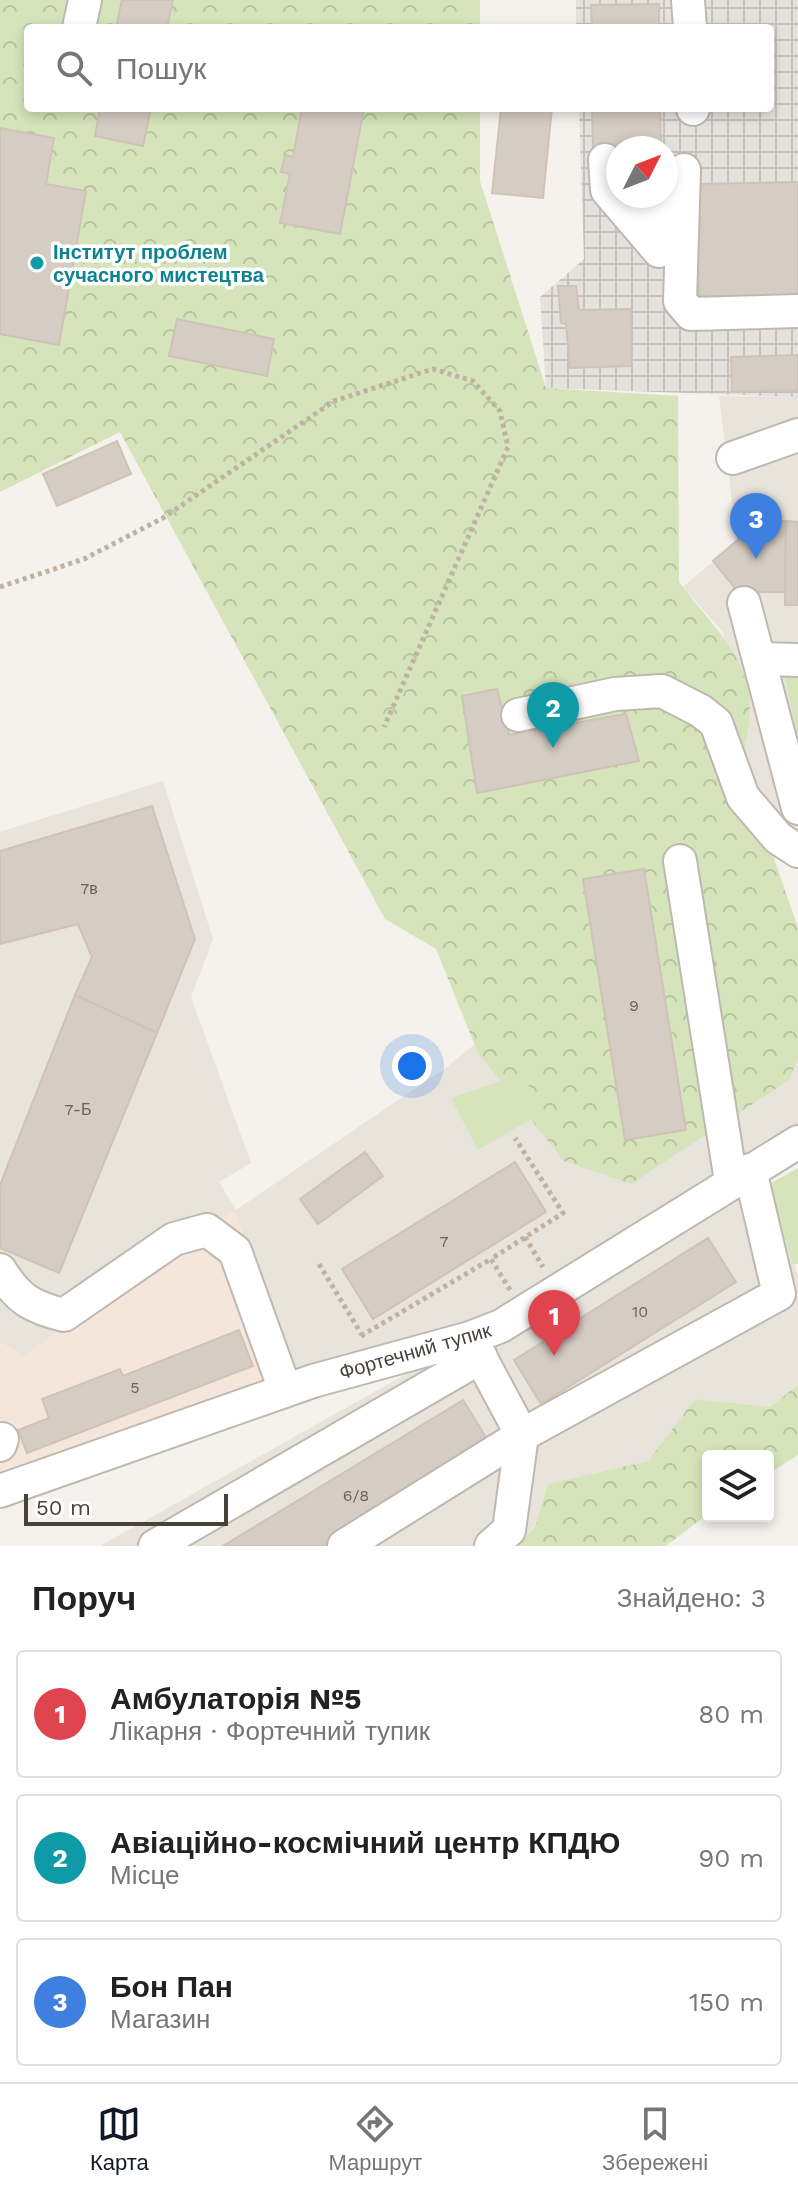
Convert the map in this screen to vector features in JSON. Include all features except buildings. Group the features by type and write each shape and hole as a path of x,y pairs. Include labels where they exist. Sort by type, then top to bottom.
{"street":[{"path":"80,24 85,0"},
{"path":"688,0 690,24"},
{"path":"605,160 607,190 680,279"},
{"path":"684,170 680,301 691,314 798,311"},
{"path":"636,208 654,245"},
{"path":"654,208 654,245"},
{"path":"733,458 798,435"},
{"path":"744,603 798,808"},
{"path":"759,659 798,660"},
{"path":"518,715 615,694 662,691 701,711 716,723 743,797 778,838 798,851"},
{"path":"344,1546 522,1435 779,1294 740,1176 680,861"},
{"name":"Фортечний тупик","path":"0,1491 285,1390 476,1347 501,1326 798,1142"},
{"path":"1,1255 0,1268 15,1294 41,1309 64,1315 174,1239 207,1230 235,1251 285,1390"},
{"path":"155,1546 476,1347 522,1435 509,1530 491,1546"}],"path":[{"path":"0,587 84,559 163,518 334,401 433,369 473,381 500,411 508,447 384,727"},
{"path":"351,1342 563,1213 515,1138"},
{"path":"525,1237 546,1273"},
{"path":"491,1259 512,1294"},
{"path":"319,1264 362,1335"}],"shaded area":[{"path":"576,0 798,0 798,397 546,388 540,297 584,259 579,112 774,112 774,24 576,24"},
{"path":"719,396 798,397 798,856 774,858 798,928 798,1130 494,1319 290,1381 235,1211 23,1356 0,1342 0,832 163,781 213,939 191,997 251,1163 219,1182 236,1210 447,1067 526,1002 740,762 723,632 683,587 737,541"},
{"path":"764,1173 798,1276 798,1385 770,1407 695,1399 648,1461 548,1484 535,1527 517,1546 100,1546"},
{"path":"235,1210 290,1381 0,1483 0,1342 23,1356"}],"green space":[{"path":"0,0 480,0 480,24 24,24 24,112 480,112 480,181 546,388 678,396 679,582 728,644 747,683 750,705 748,731 740,762 798,928 798,1058 789,1080 631,1184 564,1161 478,1053 436,949 385,919 120,432 0,492"},
{"path":"784,673 798,673 798,737"},
{"path":"521,1074 545,1111 478,1150 451,1098"},
{"path":"798,1168 798,1264 793,1264 768,1185"},
{"path":"798,1385 798,1455 774,1470 774,1450 702,1450 702,1519 666,1546 517,1546 535,1527 548,1484 648,1461 695,1399 770,1407"}],"place":[{"name":"Інститут проблем сучасного мистецтва","path":"37,263"},
{"name":"Бон Пан","path":"756,559"},
{"name":"Авіаційно-космічний центр КПДЮ","path":"553,748"},
{"name":"Амбулаторія №5","path":"554,1356"}]}
